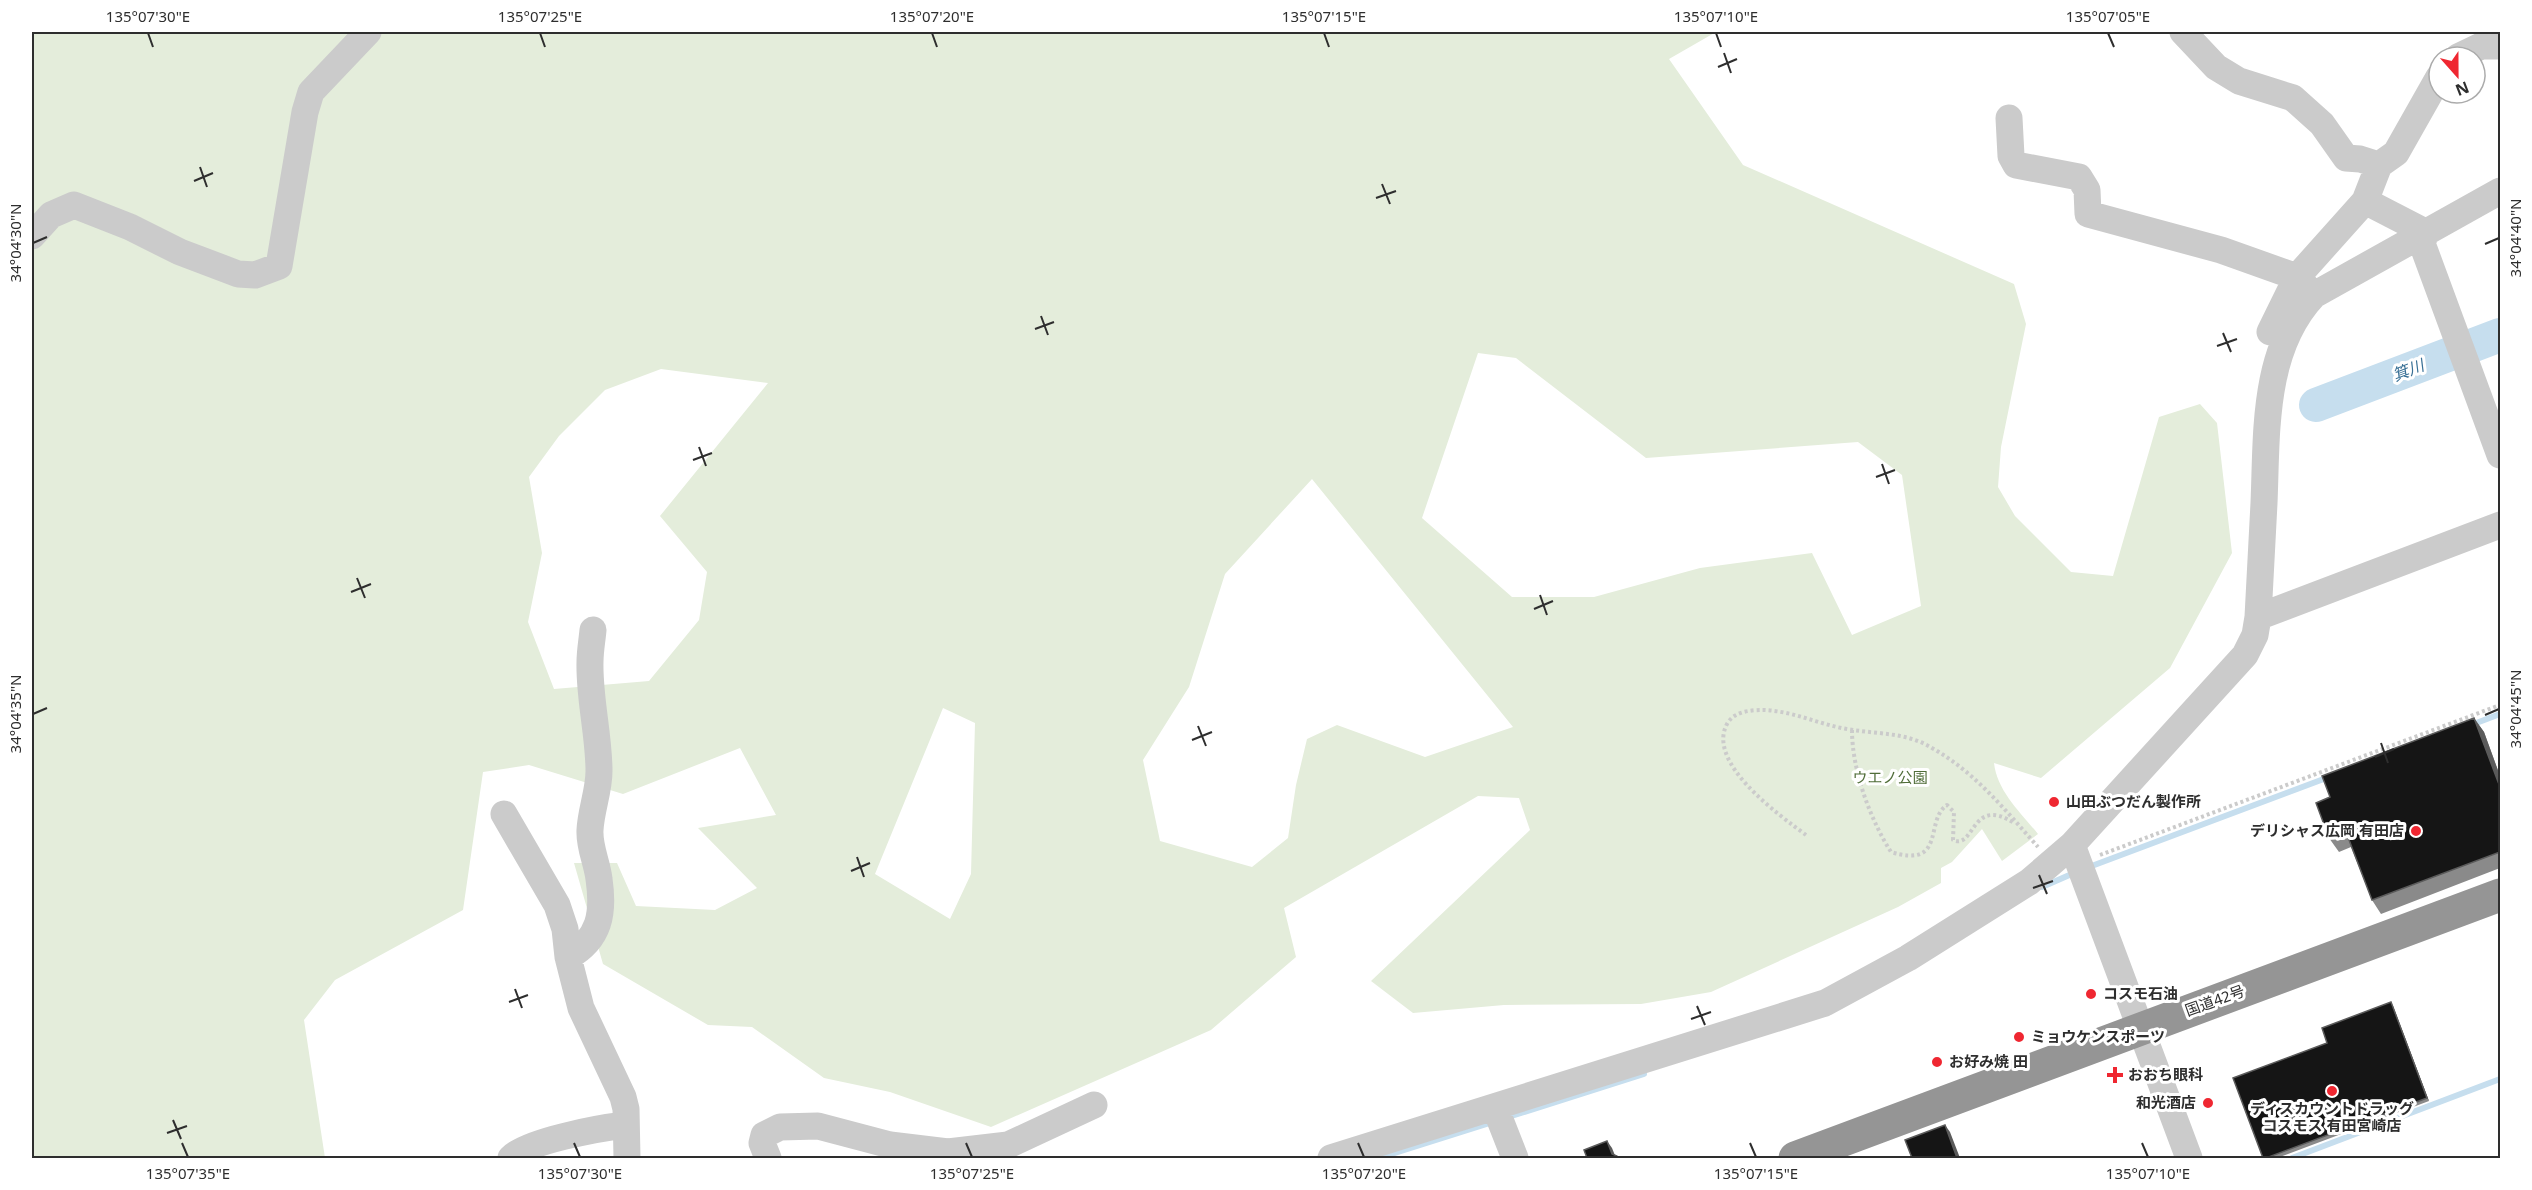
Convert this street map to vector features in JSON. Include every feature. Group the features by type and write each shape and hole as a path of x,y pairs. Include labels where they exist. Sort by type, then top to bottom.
{"highway":[{"name":"国道42号","path":"1795,1158 2500,895"}],"street":[{"path":"32,236 51,215 74,205 130,227 180,252 238,274 255,275 279,266 305,112 311,92 368,32"},
{"path":"2184,32 2216,68 2239,81 2293,98 2322,124 2346,158 2360,159 2379,165"},
{"path":"1331,1158 1825,1003 1908,958 2068,857 2245,655 2254,635 2258,617 2266,452 2271,391 2276,365 2296,318 2306,286 2365,201 2379,165 2396,153 2427,98"},
{"path":"2009,118 2011,156 2016,165 2079,177 2086,190 2088,214 2221,250 2306,286 2423,236 2500,191"},
{"path":"2365,201 2423,236 2500,455"},
{"path":"2258,617 2500,525"},
{"path":"568,957 583,949 595,934 600,914 599,879 591,846 590,828 598,792 599,770 590,663 593,630"},
{"path":"504,814 557,905 565,929 568,957 581,1008 623,1097 626,1109 627,1158"},
{"path":"2068,857 2140,1029 2189,1158"},
{"path":"768,1158 762,1143 764,1135 780,1127 818,1126 890,1145 948,1152 1008,1145 1094,1105"},
{"path":"1495,1107 1515,1158"},
{"path":"511,1158 523,1149 599,1128 625,1125"}],"path":[{"path":"1852,730 1852,753 1860,781 1884,841 1891,852 1905,856 1916,855 1927,849 1933,840 1936,819 1940,810 1947,805 1954,812 1952,834 1957,842 1961,842 1987,814 2000,815 2068,857 2500,705"},
{"path":"1806,836 1742,780 1724,747 1724,731 1730,719 1742,712 1763,710 1797,715 1852,730 1908,738 1931,747 1979,781 2019,826"}],"green space":[{"name":"ウエノ公園","path":"32,32 1716,32 1669,59 1743,165 2014,284 2026,324 2001,447 1998,487 2015,516 2071,572 2113,576 2159,417 2200,404 2217,423 2232,553 2170,668 2041,778 1994,763 2005,792 2038,834 2002,861 1982,829 1952,862 1941,868 1941,883 1898,907 1711,992 1641,1004 1504,1005 1413,1013 1371,981 1530,830 1519,798 1478,796 1284,908 1296,957 1211,1030 991,1127 890,1092 824,1078 752,1027 708,1025 603,964 574,863 617,863 636,906 715,910 757,888 698,828 776,815 740,748 623,794 529,765 483,772 463,910 335,980 304,1020 325,1158 32,1158","holes":["1478,353 1516,358 1646,458 1858,442 1902,475 1921,606 1852,635 1812,553 1700,568 1594,597 1512,597 1422,518","661,369 768,383 660,516 707,572 699,620 649,681 554,689 528,622 542,553 529,477 559,436 605,390","1312,479 1513,727 1425,757 1337,725 1307,739 1296,785 1288,838 1252,867 1160,841 1143,760 1189,687 1225,574","943,708 975,723 971,874 950,919 875,874"]}],"building":[{"name":"デリシャス広岡 有田店","path":"2474,718 2500,787 2500,852 2372,900 2346,832 2329,838 2316,803 2330,797 2322,776"},
{"name":"ディスカウントドラッグ コスモス 有田宮崎店","path":"2391,1002 2427,1098 2263,1158 2233,1078 2327,1043 2322,1028"},
{"path":"1945,1125 1957,1158 1912,1158 1905,1140"},
{"path":"1607,1141 1612,1154 1618,1158 1587,1158 1584,1150"}],"waterway":[{"name":"箕川","path":"2316,405 2500,335"},
{"path":"2471,725 2500,714"},
{"path":"2089,867 2329,777"},
{"path":"2042,887 2074,873"},
{"path":"1505,1118 1644,1074"},
{"path":"2292,1158 2500,1079"},
{"path":"1379,1158 1493,1122"}],"place":[{"name":"山田ぶつだん製作所","path":"2054,802"},
{"name":"デリシャス広岡 有田店","path":"2416,831"},
{"name":"コスモ石油","path":"2091,994"},
{"name":"ミョウケンスポーツ","path":"2019,1037"},
{"name":"お好み焼 田","path":"1937,1062"},
{"name":"おおち眼科","path":"2115,1075"},
{"name":"ディスカウントドラッグ コスモス 有田宮崎店","path":"2332,1091"},
{"name":"和光酒店","path":"2208,1103"}]}
